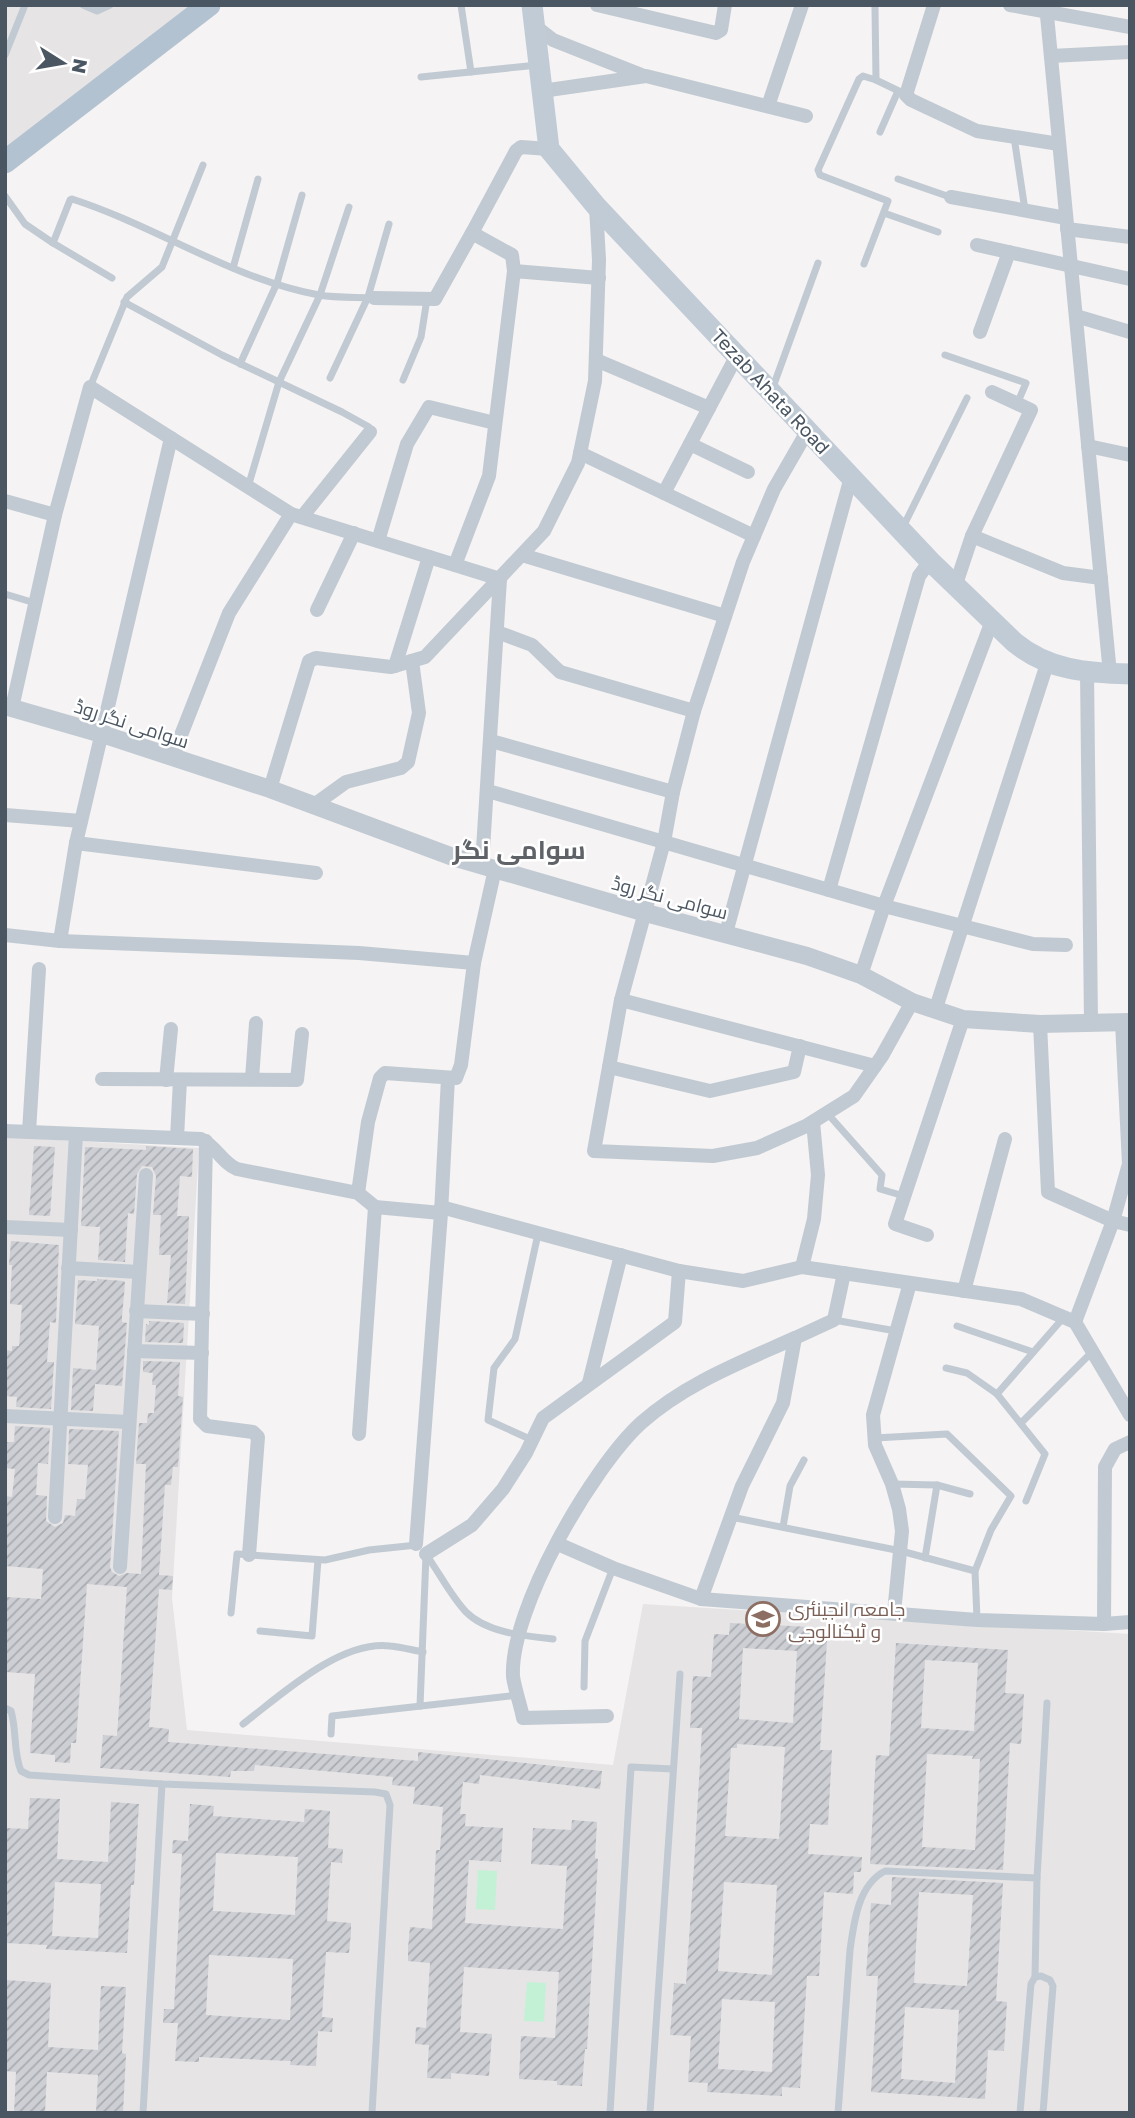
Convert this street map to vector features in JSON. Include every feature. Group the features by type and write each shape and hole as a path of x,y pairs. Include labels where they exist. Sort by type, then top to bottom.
{"main road":[{"path":"5,162 209,5"},
{"path":"533,16 549,149"},
{"name":"Tezab Ahata Road","path":"549,149 596,206 901,531 992,621 1027,653 1047,664 1120,674"}],"street":[{"path":"597,5 716,33 723,25 724,5"},
{"path":"768,106 802,5"},
{"path":"934,5 902,93 911,100 977,131 1059,144"},
{"path":"1010,5 1046,8 1130,27"},
{"path":"1046,8 1101,578 1120,674"},
{"path":"533,16 553,40 646,76 806,116"},
{"path":"1051,57 1130,52"},
{"path":"542,91 646,76"},
{"path":"371,298 436,298 516,151 520,147 549,149"},
{"path":"951,197 1025,211 1067,224 1130,237"},
{"path":"270,789 309,662 316,658 395,666 425,657 544,530 578,463 595,381 599,278 596,206"},
{"path":"455,565 488,476 514,271 512,256 472,233"},
{"path":"977,246 1130,279"},
{"path":"980,332 1009,252"},
{"path":"514,271 599,278"},
{"path":"1076,316 1130,332"},
{"path":"664,493 737,355"},
{"path":"596,360 709,408"},
{"path":"9,707 55,515 90,387 296,515 500,579"},
{"path":"956,584 972,536 1031,410 992,393"},
{"path":"378,541 407,443 429,407 495,423"},
{"path":"808,430 774,489 754,536 694,711 673,792 664,842 621,1000 594,1151 713,1156 757,1148 813,1122 854,1096 875,1066 912,1002"},
{"path":"172,758 229,613 296,515 370,432"},
{"path":"60,941 76,843 171,438"},
{"path":"690,444 748,472"},
{"path":"1088,446 1130,456"},
{"path":"580,453 754,536"},
{"path":"726,933 851,477"},
{"path":"5,501 55,515"},
{"path":"317,610 354,533"},
{"path":"972,536 1063,573 1101,578"},
{"path":"522,555 725,615"},
{"path":"395,666 429,557"},
{"path":"830,890 919,576 930,561"},
{"path":"358,1193 371,1103 380,1078 385,1073 456,1077 461,1065 489,867 488,791 500,579"},
{"path":"861,975 884,906 992,621"},
{"path":"497,632 532,645 560,672 694,711"},
{"path":"314,805 346,782 401,768 408,762 419,713 411,662"},
{"path":"935,1011 1047,664"},
{"path":"1087,671 1091,1023"},
{"name":"سوامی نگر روڈ","path":"9,707 102,734 270,789 453,857 807,956 861,975 912,1002 963,1019 1040,1024 1126,1022"},
{"path":"491,741 673,792"},
{"path":"488,791 884,906 1034,944 1066,945"},
{"path":"5,815 81,821"},
{"path":"76,843 316,873"},
{"path":"5,935 60,941 359,953 474,963"},
{"path":"29,1132 39,969"},
{"path":"621,1000 875,1066"},
{"path":"927,1235 895,1224 963,1019"},
{"path":"1070,1319 1113,1222 1129,1164 1126,1022"},
{"path":"252,1079 256,1023"},
{"path":"1040,1024 1048,1192 1113,1222 1130,1225"},
{"path":"171,1029 177,1138"},
{"path":"103,1079 297,1080 302,1034"},
{"path":"609,1067 710,1091 794,1072 800,1046"},
{"path":"448,1077 421,1549 471,1525 503,1489 543,1418 675,1322 679,1271"},
{"path":"802,1267 814,1219 818,1175 813,1122"},
{"path":"5,1130 206,1141 225,1163 237,1169 358,1193 375,1208 441,1210 679,1271 743,1281 802,1267 1021,1299 1070,1319 1130,1415"},
{"path":"55,1517 76,1134"},
{"path":"964,1290 1005,1139"},
{"path":"206,1141 200,1419 202,1423 253,1432 258,1437 249,1555"},
{"path":"120,1567 146,1175"},
{"path":"359,1434 375,1208"},
{"path":"5,1227 71,1230"},
{"path":"589,1383 621,1255"},
{"path":"68,1268 139,1272"},
{"path":"607,1716 523,1718 513,1677 520,1623 558,1544 595,1476 641,1423 702,1379 834,1320 844,1273"},
{"path":"894,1613 901,1551 899,1509 892,1484 875,1446 873,1415 910,1283"},
{"path":"136,1311 203,1314"},
{"path":"701,1599 741,1486 783,1403 795,1338"},
{"path":"134,1351 202,1353"},
{"path":"5,1416 129,1422"},
{"path":"1104,1624 1105,1468 1115,1449 1130,1442"},
{"path":"558,1544 613,1568 701,1599 977,1620 1104,1624 1130,1622"}],"lane":[{"path":"5,55 25,5"},
{"path":"83,5 97,10 110,5"},
{"path":"461,5 471,72"},
{"path":"875,7 876,80"},
{"path":"421,77 539,65"},
{"path":"864,264 887,200 820,175 818,170 859,79 863,76 902,93 880,132"},
{"path":"1014,137 1025,211"},
{"path":"90,387 127,297 162,267 203,165"},
{"path":"233,268 258,179"},
{"path":"898,179 951,197"},
{"path":"240,364 277,283 302,195"},
{"path":"5,196 25,224 112,278"},
{"path":"52,243 72,199 233,268 277,283 320,295 371,298"},
{"path":"248,487 279,382 320,295 349,207"},
{"path":"884,213 938,232"},
{"path":"330,378 371,298 389,224"},
{"path":"771,392 818,263"},
{"path":"403,380 421,337 427,299"},
{"path":"124,302 240,364 342,412 369,427 370,432"},
{"path":"945,355 1026,383 1017,404"},
{"path":"901,531 967,398"},
{"path":"5,594 35,603"},
{"path":"827,1113 881,1175 880,1189 904,1196"},
{"path":"532,1440 488,1420 494,1368 515,1339 538,1233"},
{"path":"997,1394 1033,1352 1070,1319"},
{"path":"834,1320 897,1331"},
{"path":"957,1326 1033,1352"},
{"path":"1021,1423 1093,1352"},
{"path":"946,1368 967,1373 997,1394 1045,1454 1026,1501"},
{"path":"874,1438 947,1434 1011,1496 991,1530 975,1571 977,1620"},
{"path":"783,1527 790,1486 804,1460"},
{"path":"892,1484 937,1485 970,1494"},
{"path":"925,1558 937,1485"},
{"path":"731,1517 901,1551 975,1571"},
{"path":"231,1613 237,1554 318,1560 421,1549"},
{"path":"421,1549 466,1612 483,1623 519,1635 553,1639"},
{"path":"420,1706 423,1652 421,1549"},
{"path":"260,1631 312,1636 318,1560"},
{"path":"584,1687 585,1641 613,1568"},
{"path":"243,1724 335,1658 369,1647 389,1645 423,1652"},
{"path":"650,2113 680,1674"},
{"path":"331,1734 332,1716 519,1695"},
{"path":"1020,2113 1031,1984 1035,1977 1037,1878 1047,1703"},
{"path":"5,1708 11,1711 14,1721 17,1762 21,1771 29,1775 162,1784 374,1791 386,1794 390,1805 372,2113"},
{"path":"610,2113 631,1768 673,1769"},
{"path":"143,2113 162,1784"},
{"path":"838,2113 850,1950 866,1886 875,1876 885,1871 1037,1878"},
{"path":"1035,1977 1046,1977 1053,1986 1043,2113"}],"shaded area":[{"path":"5,5 209,5 5,161"},
{"name":"جامعہ انجینئری و ٹیکنالوجی","path":"5,1137 199,1148 172,1598 187,1730 613,1765 643,1604 1130,1634 1130,2113 5,2113"}],"green space":[{"path":"478,1870 497,1871 495,1910 476,1909"},
{"path":"527,1982 546,1983 544,2022 524,2021"}],"building":[{"path":"34,1146 55,1147 50,1216 29,1215"},
{"path":"146,1146 193,1149 192,1177 180,1176 177,1216 189,1216 185,1304 167,1303 171,1255 159,1255 161,1215 153,1215 156,1176 152,1167 142,1166 137,1174 134,1214 128,1213 125,1262 98,1260 100,1227 81,1226 85,1147 146,1150"},
{"path":"11,1241 59,1245 56,1323 50,1322 47,1362 54,1362 51,1409 16,1407 17,1397 5,1396 5,1350 12,1351 12,1346 19,1346 22,1305 10,1304"},
{"path":"97,1279 125,1283 122,1322 127,1323 122,1386 95,1384 93,1411 71,1410 73,1368 96,1370 99,1326 75,1324 78,1280"},
{"path":"149,1321 184,1323 183,1343 145,1342 146,1324 149,1325"},
{"path":"143,1361 180,1362 178,1396 183,1397 178,1467 173,1467 171,1485 165,1485 159,1575 173,1576 172,1590 159,1589 149,1727 169,1729 168,1742 418,1761 418,1752 602,1771 600,1789 480,1775 479,1784 463,1782 460,1814 466,1814 465,1826 503,1828 501,1862 469,1860 465,1923 563,1929 567,1866 531,1864 533,1828 571,1830 572,1820 597,1822 595,1858 598,1859 587,2049 582,2086 557,2085 557,2081 519,2079 521,2036 555,2038 559,1972 464,1967 460,2032 492,2034 489,2076 451,2073 451,2079 427,2078 429,2045 415,2044 416,2027 426,2028 430,1963 408,1961 408,1948 410,1927 432,1929 436,1850 440,1850 443,1807 413,1804 415,1787 392,1785 393,1777 255,1765 254,1771 231,1771 230,1777 100,1768 103,1735 117,1736 127,1587 87,1584 76,1743 71,1743 70,1763 55,1762 55,1755 30,1753 35,1674 5,1672 5,1597 41,1599 43,1569 5,1566 5,1496 12,1497 15,1469 5,1468 5,1442 14,1442 15,1426 50,1428 48,1464 38,1463 36,1495 47,1496 46,1521 55,1527 63,1523 65,1515 75,1516 77,1499 85,1499 88,1465 68,1464 69,1429 119,1431 110,1567 112,1572 119,1576 127,1573 141,1574 146,1464 136,1464 139,1423 147,1423 148,1413 154,1413 156,1385 152,1385 153,1373 143,1372"},
{"path":"730,1623 810,1627 809,1640 827,1641 820,1750 832,1750 828,1825 810,1824 808,1854 862,1857 861,1872 854,1872 853,1894 824,1892 819,1976 807,1976 800,2088 782,2087 782,2096 707,2092 708,2083 688,2082 691,2036 670,2035 674,1983 686,1984 694,1866 702,1728 690,1728 693,1676 711,1677 714,1634 729,1635","holes":["743,1648 797,1651 793,1723 739,1719","737,1744 785,1747 779,1839 725,1836 731,1748 737,1748","724,1882 777,1885 772,1975 718,1971","722,1999 775,2002 772,2072 718,2069"]},
{"path":"896,1643 1008,1650 1005,1693 1024,1694 1021,1744 1010,1743 1003,1870 870,1864 876,1755 889,1756","holes":["925,1660 978,1663 974,1731 921,1728","927,1754 973,1756 972,1759 980,1759 975,1850 922,1847"]},
{"path":"30,1798 60,1799 57,1859 108,1862 111,1802 139,1804 127,1953 46,1949 47,1945 5,1943 5,1828 28,1829","holes":["55,1882 101,1884 98,1938 52,1936"]},
{"path":"190,1804 214,1806 213,1816 304,1822 305,1809 330,1811 328,1848 343,1849 342,1863 331,1862 327,1921 351,1923 351,1932 349,1953 326,1952 322,2017 333,2018 332,2032 318,2031 316,2066 290,2065 291,2061 199,2057 199,2062 175,2061 178,2023 163,2023 164,2009 174,2009 182,1854 172,1853 173,1840 188,1841","holes":["216,1853 298,1857 295,1915 213,1911","209,1955 293,1959 290,2020 206,2015"]},
{"path":"892,1877 1003,1883 996,2001 1007,2002 1004,2051 988,2050 985,2099 871,2092 878,1976 866,1976 871,1903 891,1905","holes":["919,1892 973,1895 967,1986 914,1983","905,2007 959,2010 955,2083 901,2079"]},
{"path":"5,1980 51,1983 48,2047 98,2050 101,1986 126,1987 122,2053 126,2054 123,2113 96,2113 98,2075 47,2072 45,2113 14,2113 16,2072 5,2071"}],"place":[{"name":"جامعہ انجینئری و ٹیکنالوجی","path":"763,1619"}],"district":[{"name":"سوامی نگر","path":"519,849"}]}
